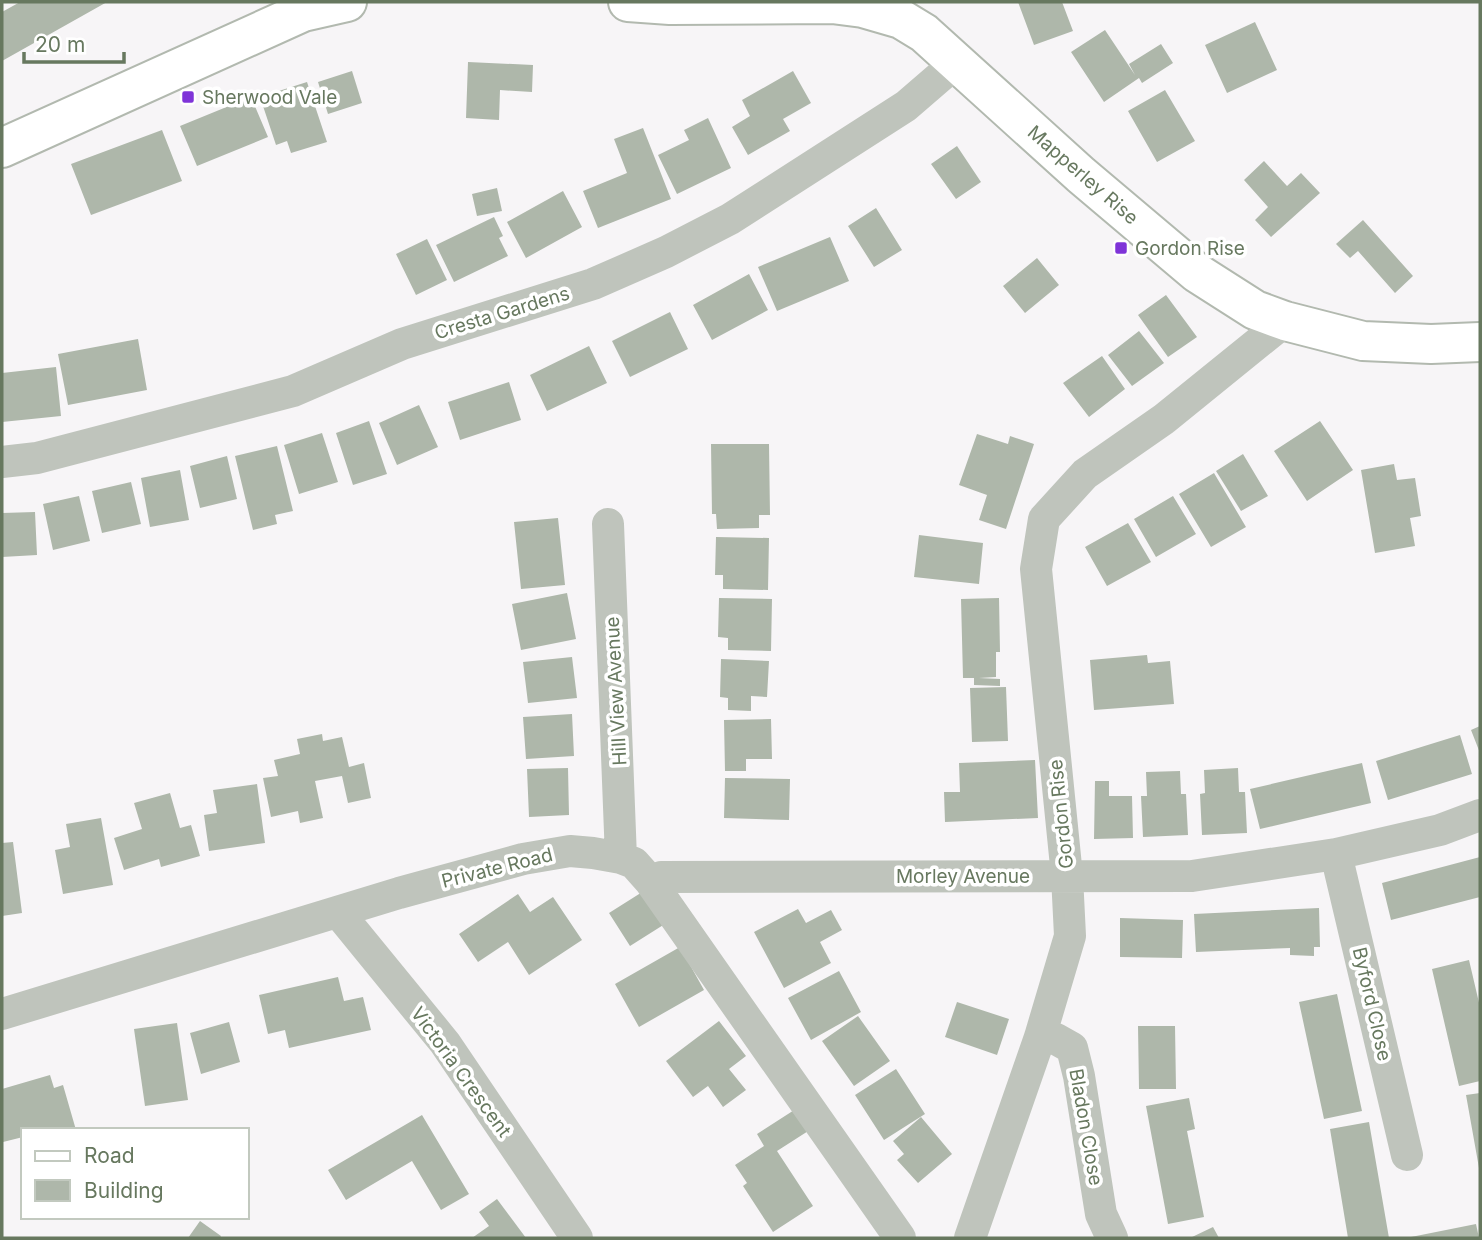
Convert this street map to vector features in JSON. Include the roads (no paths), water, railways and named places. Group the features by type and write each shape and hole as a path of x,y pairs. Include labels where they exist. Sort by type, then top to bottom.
{"street":[{"path":"2,148 303,12 346,2"},
{"path":"628,2 670,5 832,4 906,10"},
{"name":"Mapperley Rise","path":"906,10 924,33 1081,174 1197,273 1255,310 1285,321 1363,341 1431,344 1480,342"},
{"name":"Cresta Gardens","path":"2,462 37,457 293,391 402,344 593,284 666,252 730,219 906,106 957,62"},
{"name":"Gordon Rise","path":"970,1238 1040,1037 1070,936 1067,876 1037,569 1044,519 1086,474 1164,419 1285,321"},
{"name":"Hill View Avenue","path":"608,524 621,858"},
{"name":"Morley Avenue","path":"650,881 661,877 1192,876 1336,854 1440,830 1480,815"},
{"name":"Private Road","path":"2,1014 523,859 570,850 621,858 634,863 650,881 900,1238"},
{"name":"Byford Close","path":"1336,854 1407,1155"},
{"name":"Victoria Crescent","path":"338,912 445,1044 577,1238"},
{"name":"Bladon Close","path":"1040,1037 1056,1039 1072,1048 1101,1214 1112,1238"}],"place":[{"name":"Sherwood Vale","path":"188,97"},
{"name":"Gordon Rise","path":"1121,248"}]}
